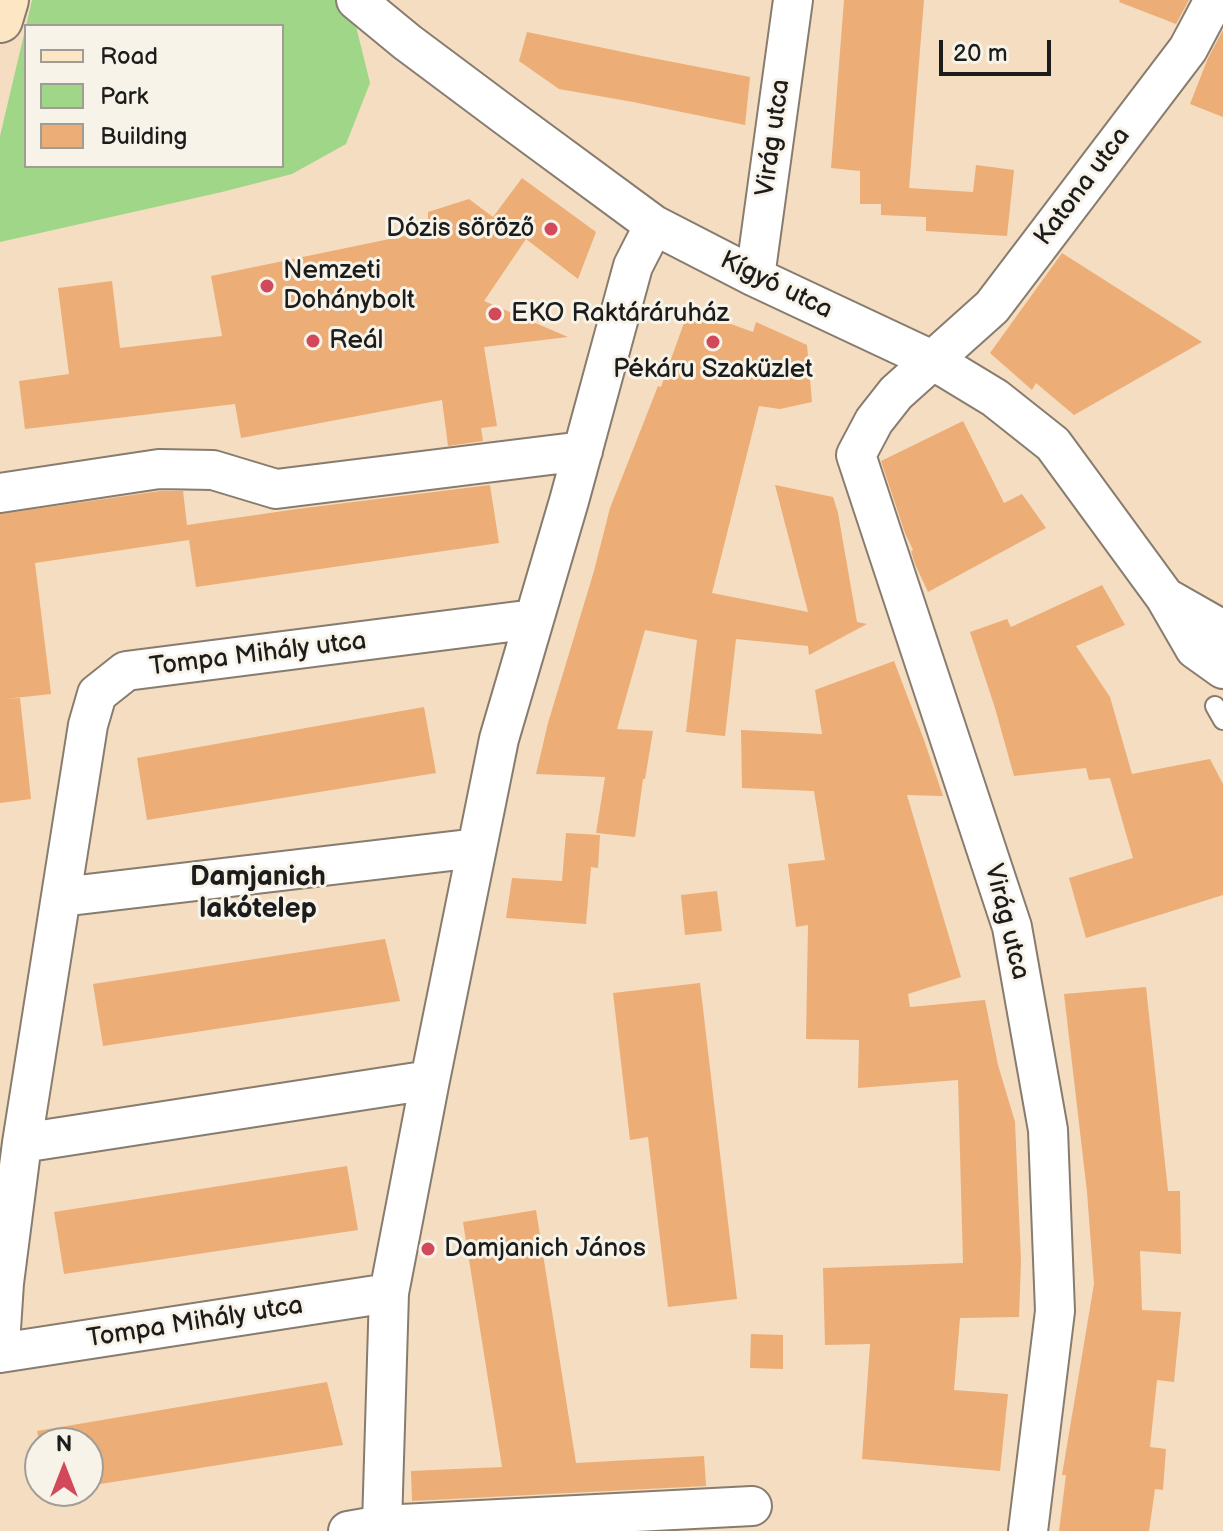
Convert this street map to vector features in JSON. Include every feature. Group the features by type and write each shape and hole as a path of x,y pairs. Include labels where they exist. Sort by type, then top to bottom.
{"street":[{"path":"0,20 6,0"},
{"name":"Kígyó utca","path":"356,0 654,225 755,277 934,361 995,398 1053,444 1165,597 1195,649 1223,669"},
{"name":"Virág utca","path":"755,277 793,0"},
{"name":"Katona utca","path":"934,361 992,307 1188,49 1214,0"},
{"path":"654,225 633,266 499,739 389,1293 365,1528 752,1506"},
{"name":"Virág utca","path":"934,361 896,393 874,421 856,455 1012,927 1048,1130 1055,1311 1028,1531"},
{"path":"0,493 159,469 213,470 276,489 583,451"},
{"name":"Kígyó utca","path":"1165,597 1223,630"},
{"name":"Tompa Mihály utca","path":"0,1344 4,1283 22,1143 88,725 97,694 126,671 534,619"},
{"path":"61,897 477,848"},
{"path":"22,1143 430,1080"},
{"name":"Tompa Mihály utca","path":"0,1353 389,1293"}],"green space":[{"path":"32,0 338,0 352,10 370,83 346,144 292,174 0,242 0,136 24,34 24,168 284,168 284,24 26,24"}],"building":[{"path":"844,0 924,0 909,188 973,192 976,165 1014,170 1007,236 926,231 926,217 881,215 881,204 860,204 860,171 831,168"},
{"path":"1120,0 1189,0 1176,24"},
{"path":"1223,30 1223,117 1190,104"},
{"path":"527,32 750,77 745,125 559,89 519,61"},
{"path":"522,178 596,232 578,279 526,239 484,301 568,337 484,347 497,426 481,428 483,441 448,446 442,400 241,438 235,404 25,429 19,381 69,374 58,288 112,281 120,348 222,336 211,276 428,231 428,212 469,199 493,217"},
{"path":"1062,253 1202,342 1074,415 1036,383 1032,390 990,353"},
{"path":"689,309 753,332 756,322 807,345 812,402 780,409 759,406 712,593 808,612 775,485 833,497 857,622 867,624 809,655 808,646 736,639 725,736 686,732 697,640 645,630 617,729 653,731 635,837 596,833 605,777 536,774 610,508 658,386 661,387"},
{"path":"963,421 1004,503 1022,494 1046,528 928,592 915,564 913,550 881,461"},
{"path":"490,485 499,543 196,587 189,540 35,563 51,694 5,699 20,698 31,799 0,803 0,514 160,491 183,491 187,525"},
{"path":"1102,585 1125,625 1076,646 1110,697 1132,774 1210,759 1223,784 1223,895 1086,938 1069,878 1133,858 1110,778 1089,780 1086,768 1014,776 970,632 1007,619 1011,627"},
{"path":"894,661 943,796 907,795 961,977 908,994 910,1007 985,1000 998,1065 1015,1122 1021,1261 1019,1317 960,1318 954,1390 1008,1394 1000,1471 862,1459 870,1344 825,1345 823,1268 963,1263 958,1080 858,1088 859,1040 806,1039 808,925 796,927 788,864 825,860 814,791 742,788 741,730 822,734 815,690"},
{"path":"424,707 436,773 147,820 137,758"},
{"path":"566,833 600,835 598,868 591,867 586,924 506,918 512,878 562,881"},
{"path":"717,891 722,931 685,935 681,895"},
{"path":"385,939 400,1001 103,1046 93,984"},
{"path":"700,983 737,1299 668,1307 648,1137 630,1140 613,993"},
{"path":"1146,987 1168,1191 1180,1191 1181,1254 1140,1251 1142,1310 1181,1312 1174,1382 1157,1380 1150,1447 1166,1449 1163,1490 1155,1489 1149,1531 1059,1531 1066,1475 1062,1475 1094,1284 1087,1192 1064,994"},
{"path":"347,1166 358,1230 64,1274 54,1212"},
{"path":"536,1210 576,1463 704,1456 706,1486 412,1501 411,1471 502,1467 463,1222"},
{"path":"751,1334 783,1335 783,1369 750,1368"},
{"path":"327,1382 343,1445 104,1483 104,1427 61,1427"}],"place":[{"name":"Dózis söröző","path":"551,229"},
{"name":"Nemzeti Dohánybolt","path":"267,286"},
{"name":"EKO Raktáráruház","path":"495,314"},
{"name":"Reál","path":"313,341"},
{"name":"Pékáru Szaküzlet","path":"713,342"},
{"name":"Damjanich János","path":"428,1249"}],"district":[{"name":"Damjanich lakótelep","path":"258,894"}]}
